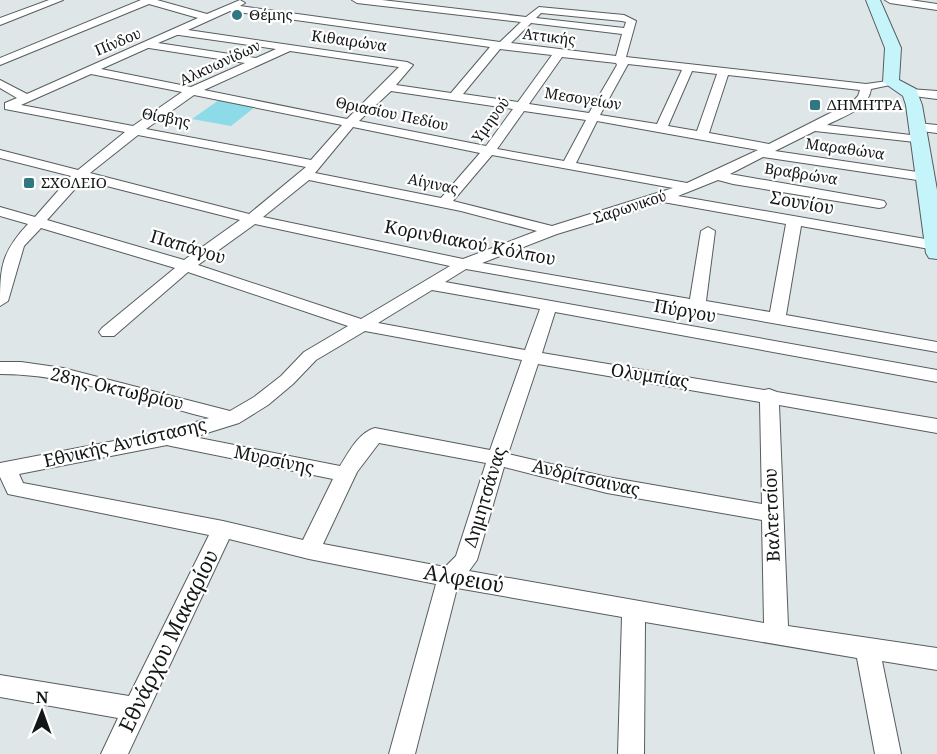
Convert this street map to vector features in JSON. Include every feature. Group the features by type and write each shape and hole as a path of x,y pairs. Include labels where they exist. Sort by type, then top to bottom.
{"main road":[{"path":"873,0 893,48 891,82 910,93 924,177 933,215 936,249"}],"street":[{"path":"0,22 58,0"},
{"path":"0,62 148,0 209,18"},
{"name":"Πίνδου","path":"5,108 248,0"},
{"path":"357,0 629,33"},
{"path":"890,0 937,8"},
{"path":"376,33 408,6"},
{"name":"Αττικής","path":"230,8 376,33 866,87"},
{"path":"455,96 499,46 539,10 630,19 629,33 620,60 623,65 569,164"},
{"name":"Κιθαιρώνα","path":"179,32 288,48 353,53 407,65 388,87"},
{"path":"149,45 257,63"},
{"name":"Αλκυωνίδων","path":"0,301 17,245 81,174 137,129 192,91 288,48"},
{"name":"Υμηυού","path":"444,203 489,151 559,53"},
{"path":"661,129 688,68"},
{"name":"Θριασίου Πεδίου","path":"89,70 489,151 688,187"},
{"path":"702,135 723,72"},
{"path":"866,87 891,82"},
{"path":"0,83 28,99"},
{"path":"108,332 186,266 252,219 310,170 351,122 388,87"},
{"name":"Μεσογείων","path":"388,87 702,135 766,150"},
{"name":"Σαρωνικού","path":"363,325 427,284 464,264 552,231 662,198 718,175 856,105 864,97 866,87"},
{"path":"910,93 937,95"},
{"name":"Θίσβης","path":"5,108 137,129 310,170"},
{"path":"814,127 918,134 937,129"},
{"name":"Μαραθώνα","path":"766,150 924,177"},
{"name":"Κορινθιακού Κόλπου","path":"0,154 252,219 464,264 937,347"},
{"name":"Αίγινας","path":"310,170 513,219 552,231"},
{"name":"Βραβρώνα","path":"718,175 733,180 879,204"},
{"name":"Σουνίου","path":"662,198 936,249"},
{"name":"Παπάγου","path":"0,211 186,266 363,325"},
{"path":"777,318 794,222"},
{"path":"697,304 708,231"},
{"name":"Πύργου","path":"427,284 937,376"},
{"name":"Δημητσάνας","path":"402,754 449,577 466,560 496,458 549,307"},
{"name":"Ολυμπίας","path":"363,325 533,357 769,395 937,426"},
{"name":"Εθνικής Αντίστασης","path":"4,469 167,438 232,418 287,380 310,356 363,325"},
{"name":"28ης Οκτωβρίου","path":"0,368 63,374 232,418"},
{"name":"Βαλτετσίου","path":"769,395 776,635"},
{"name":"Ανδρίτσαινας","path":"347,475 367,440 375,435 383,434 607,485 771,514"},
{"name":"Μυρσίνης","path":"167,438 347,475"},
{"name":"Αλφειού","path":"4,469 15,489 224,529 309,550 776,635 937,659"},
{"path":"309,550 347,475"},
{"name":"Εθνάρχου Μακαρίου","path":"114,754 224,529"},
{"path":"631,754 634,610"},
{"path":"867,647 888,754"},
{"path":"0,686 135,709"}],"shaded area":[{"path":"219,100 255,107 231,126 192,119"}],"place":[{"name":"Θέμης","path":"237,15"},
{"name":"ΔΗΜΗΤΡΑ","path":"815,105"},
{"name":"ΣΧΟΛΕΙΟ","path":"29,183"}]}
